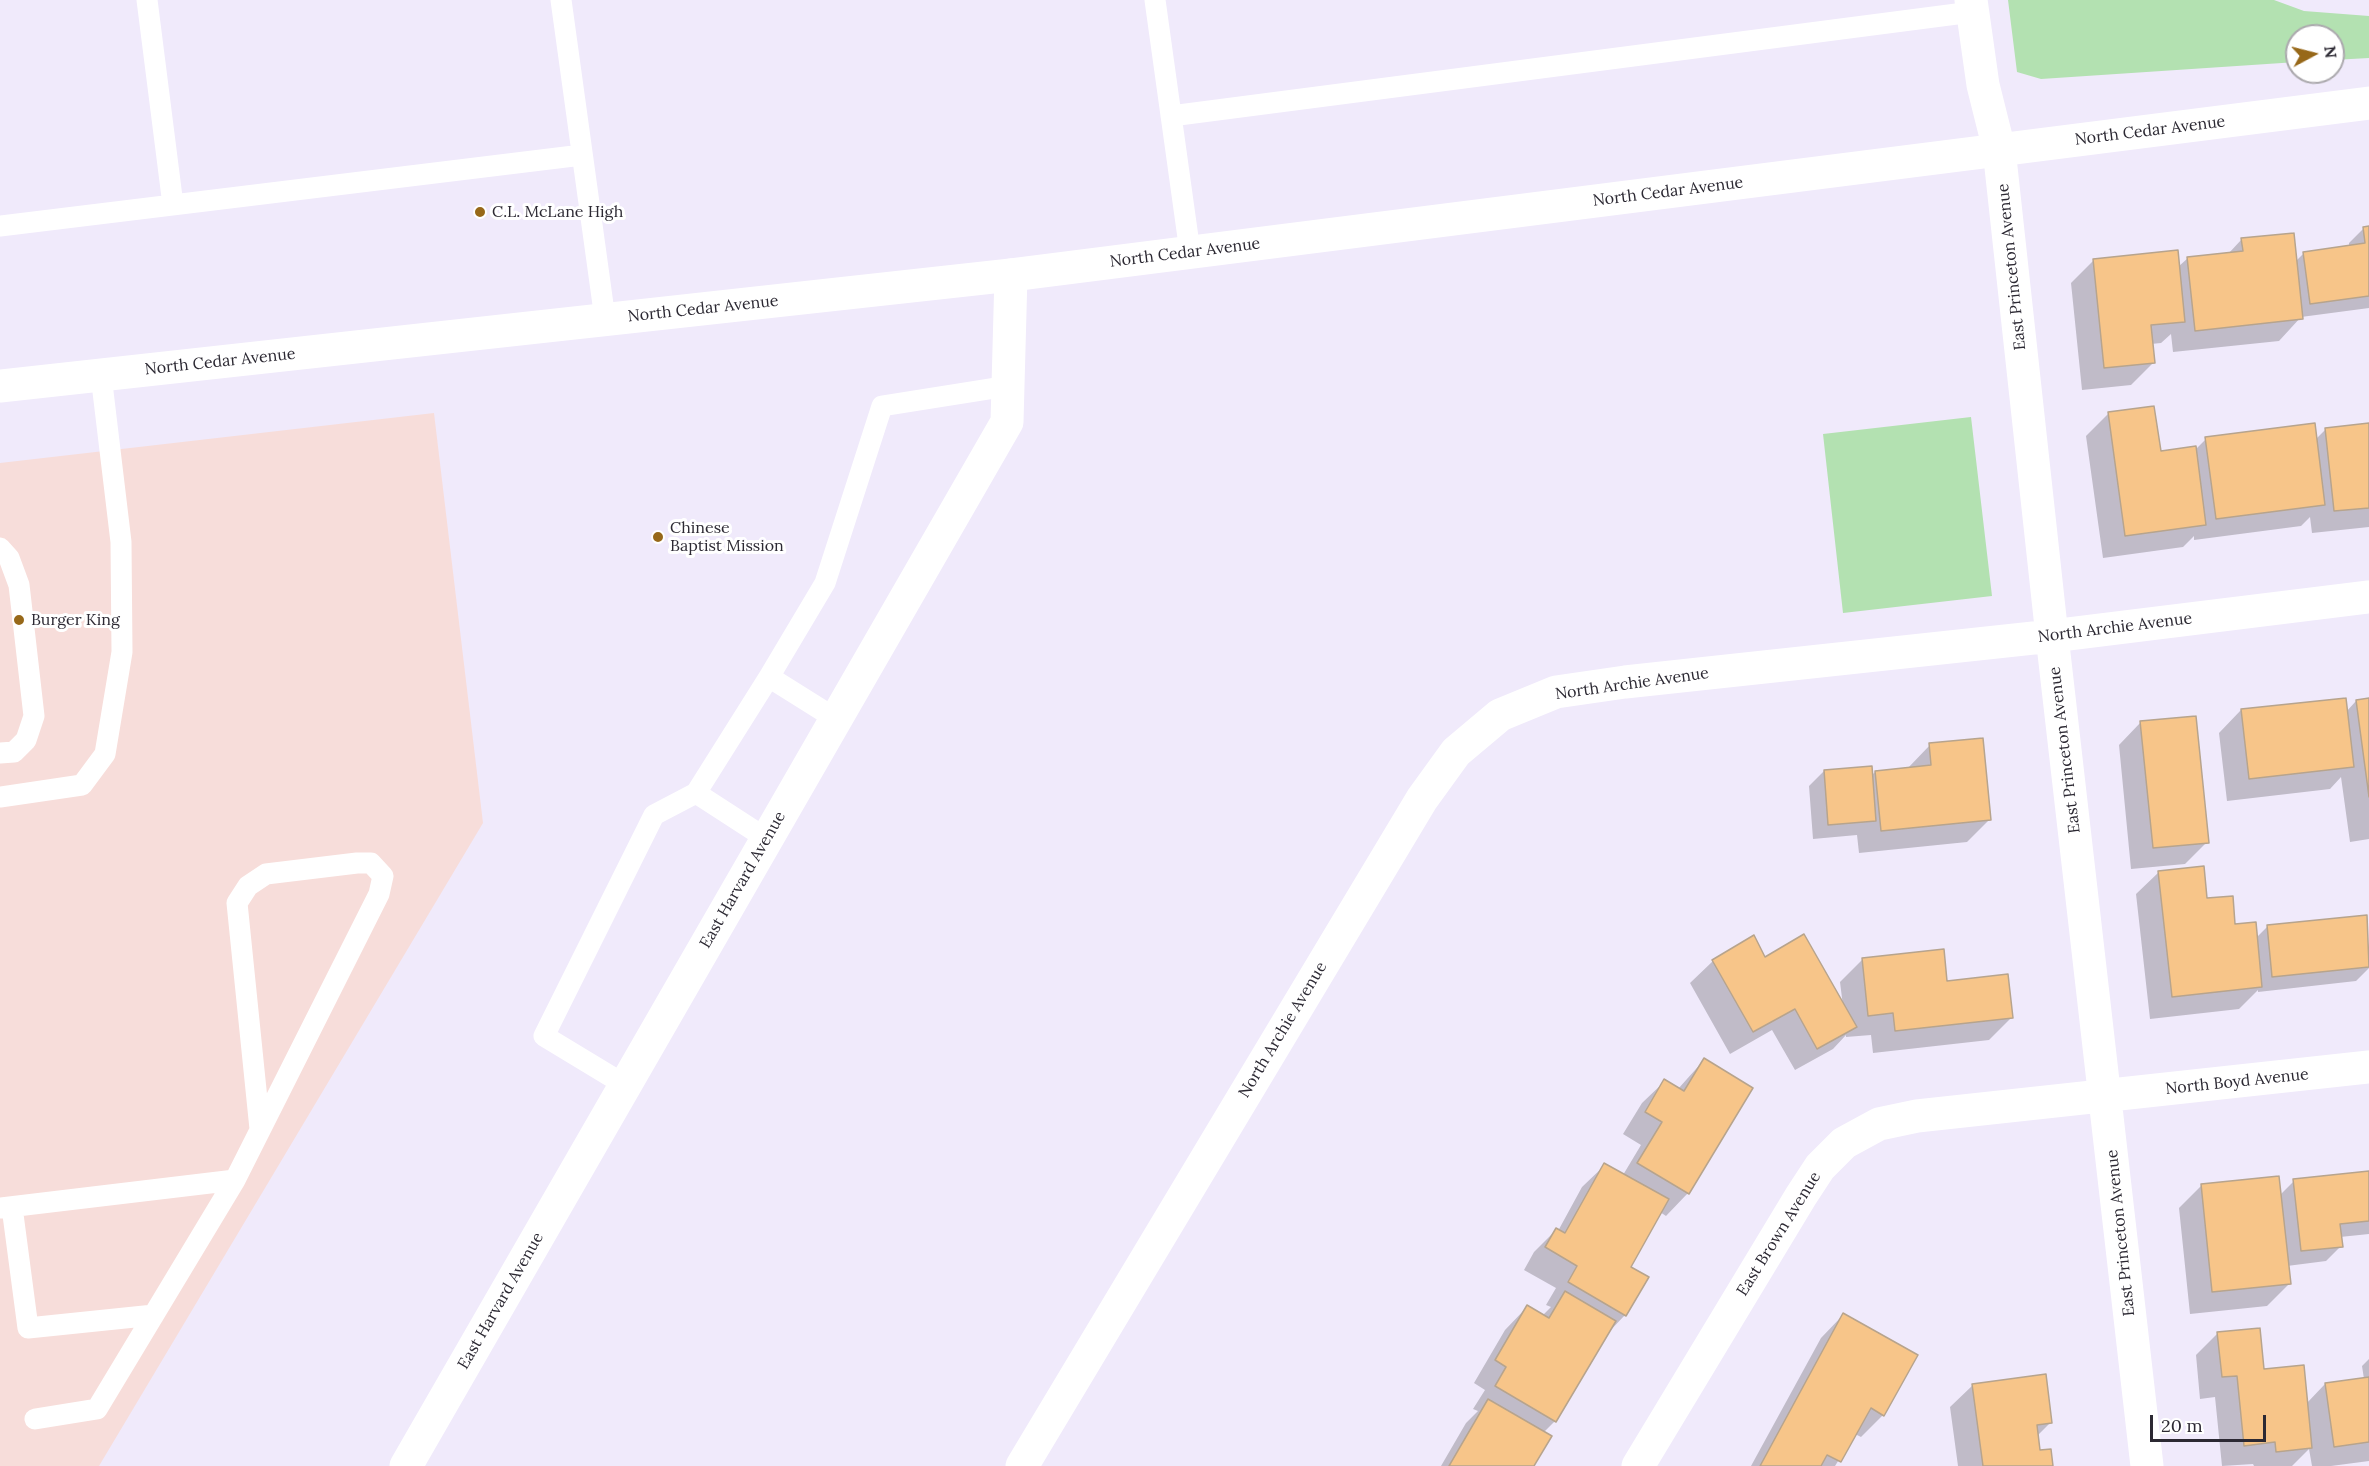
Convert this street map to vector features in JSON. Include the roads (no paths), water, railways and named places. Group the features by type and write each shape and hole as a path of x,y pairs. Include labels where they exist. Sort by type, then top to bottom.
{"street":[{"name":"East Princeton Avenue","path":"1972,6 1983,86 1999,149 2147,1466"},
{"name":"North Cedar Avenue","path":"0,386 1011,275 2369,104"},
{"name":"East Harvard Avenue","path":"406,1466 1007,422 1011,275"},
{"name":"North Archie Avenue","path":"1022,1466 1422,799 1456,752 1500,715 1556,692 1625,682 2052,636 2369,597"},
{"name":"North Boyd Avenue","path":"2106,1097 2369,1067"},
{"name":"East Brown Avenue","path":"1638,1466 1801,1196 1820,1167 1845,1143 1879,1124 1917,1116 2106,1097"}],"lane":[{"path":"147,0 173,205"},
{"path":"561,0 605,320"},
{"path":"1155,0 1190,252"},
{"path":"1171,116 1972,6"},
{"path":"0,226 582,155"},
{"path":"0,797 82,785 105,754 122,652 121,542 101,375"},
{"path":"625,1085 544,1036 654,815 696,793 825,583 882,406 1008,386"},
{"path":"0,548 9,558 19,585 34,716 26,740 14,752 0,753"},
{"path":"769,677 836,719"},
{"path":"696,793 767,838"},
{"path":"35,1419 97,1410 235,1180 379,894 383,876 371,863 357,862 266,874 248,886 237,903 260,1129"},
{"path":"154,1315 28,1328 6,1207 235,1180"}],"place":[{"name":"C.L. McLane High","path":"480,212"},
{"name":"Chinese Baptist Mission","path":"658,537"},
{"name":"Burger King","path":"19,620"}]}
